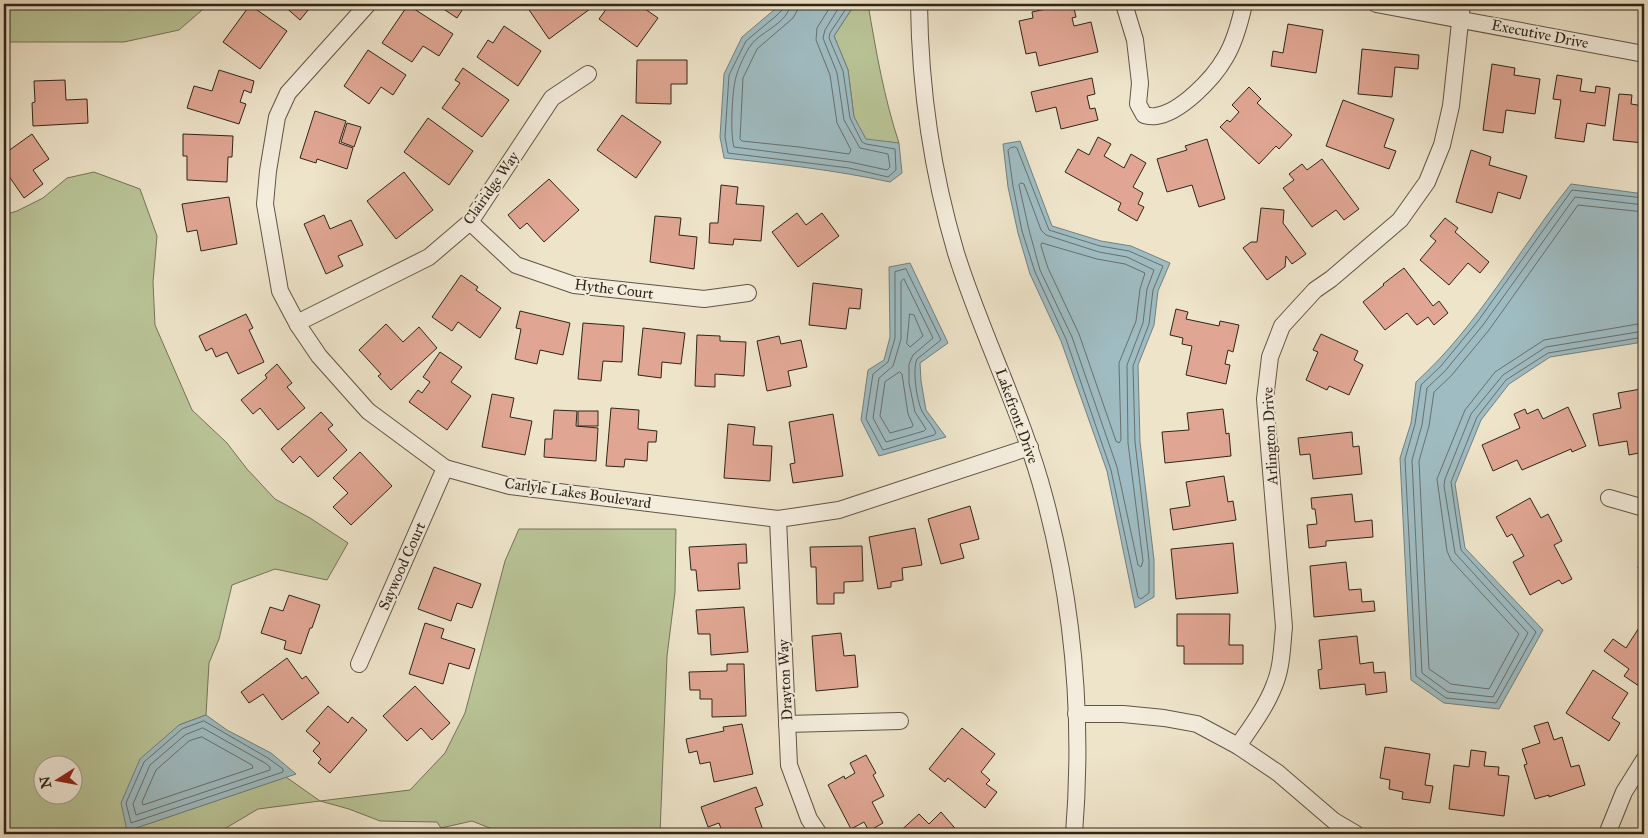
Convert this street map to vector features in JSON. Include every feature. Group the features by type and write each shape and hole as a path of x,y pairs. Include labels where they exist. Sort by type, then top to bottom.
{"street":[{"name":"Carlyle Lakes Boulevard","path":"368,4 288,93 277,117 265,204 280,292 298,325 319,356 368,411 445,468 510,486 778,519 839,510 1030,448"},
{"name":"Lakefront Drive","path":"919,4 925,98 931,142 943,202 956,253 1030,448 1045,498 1062,578 1072,645 1076,714 1077,779 1074,834"},
{"path":"1124,4 1135,40 1140,83 1138,104 1144,115 1155,116 1170,112 1188,100 1202,87 1225,58 1238,28 1244,4"},
{"name":"Executive Drive","path":"1376,4 1461,11 1644,54"},
{"name":"Arlington Drive","path":"1238,746 1259,715 1275,685 1280,663 1284,627 1265,399 1270,357 1282,326 1315,290 1331,279 1400,220 1427,182 1442,145 1451,106 1461,11"},
{"name":"Clairidge Way","path":"298,325 301,321 429,257 470,222 552,98 588,74"},
{"name":"Hythe Court","path":"470,222 516,265 574,285 704,299 748,294"},
{"name":"Saywood Court","path":"359,664 445,468"},
{"path":"1609,498 1644,508"},
{"name":"Drayton Way","path":"778,519 789,766 809,819 819,834"},
{"path":"1076,714 1122,714 1164,718 1197,724 1238,746 1278,773 1334,821 1356,834"},
{"path":"787,724 900,721"},
{"path":"1607,834 1624,792 1644,760"}],"green space":[{"path":"4,4 209,4 179,30 124,42 4,42"},
{"path":"857,4 868,4 877,57 899,143 866,140 854,117 848,70 834,36"},
{"path":"94,172 140,189 157,236 153,282 155,325 192,410 227,443 247,469 275,499 310,518 348,543 327,580 275,569 232,585 219,639 209,663 206,715 179,725 127,831 286,777 320,801 258,809 221,831 221,834 4,834 4,215 17,211 43,198 67,178"},
{"path":"519,529 676,529 675,592 667,656 660,834 505,834 472,821 441,828 437,822 380,821 349,809 320,801 410,790 445,753 465,713 505,561"}],"water":[{"path":"781,4 857,4 834,36 848,70 854,117 866,139 899,143 902,173 890,182 787,165 724,158 720,137 724,74 742,37"},
{"path":"1020,141 1052,226 1101,241 1131,246 1170,263 1158,291 1154,325 1138,365 1140,442 1154,560 1154,597 1135,608 1107,471 1061,341 1030,274 1018,233 1008,187 1003,144"},
{"path":"1571,184 1644,194 1643,342 1550,357 1509,384 1481,420 1455,484 1465,548 1543,630 1499,709 1444,703 1411,680 1400,458 1411,423 1416,382 1439,360 1479,312"},
{"path":"910,263 948,343 920,363 926,410 946,437 879,456 861,420 868,370 884,360 890,337 889,267"},
{"path":"206,715 227,730 271,753 296,774 127,831 121,803 140,759 179,725"}],"building":[{"path":"282,4 313,4 300,20"},
{"path":"436,4 466,4 457,18"},
{"path":"525,4 586,4 590,9 549,39"},
{"path":"610,4 638,4 658,18 637,47 599,19"},
{"path":"1073,4 1076,17 1072,18 1074,26 1091,22 1098,52 1039,66 1036,52 1026,54 1019,21 1033,18 1032,12"},
{"path":"1566,4 1585,4 1585,9 1566,6"},
{"path":"250,5 287,31 260,69 223,42"},
{"path":"408,5 453,34 439,56 423,46 412,62 382,43"},
{"path":"1288,24 1323,30 1316,73 1271,66 1273,51 1283,53"},
{"path":"504,26 541,51 518,86 477,57 488,40 493,43"},
{"path":"1362,49 1419,55 1418,69 1395,67 1392,97 1358,94"},
{"path":"368,50 406,75 393,95 381,87 369,104 344,86"},
{"path":"637,60 687,60 687,84 671,84 671,104 636,103"},
{"path":"1492,64 1515,68 1514,75 1540,79 1535,114 1506,110 1503,133 1483,130"},
{"path":"463,68 509,100 482,137 442,108 460,83 455,80"},
{"path":"219,70 254,81 251,93 244,90 240,102 246,104 239,124 187,108 194,86 212,91"},
{"path":"1557,75 1582,79 1580,91 1595,93 1596,86 1610,88 1605,126 1587,123 1584,142 1555,138 1561,100 1553,99"},
{"path":"1092,78 1095,94 1087,96 1090,109 1095,108 1098,120 1061,129 1056,107 1036,112 1031,92"},
{"path":"65,80 66,100 87,99 88,123 33,126 32,103 35,102 34,81"},
{"path":"1249,87 1261,99 1257,103 1292,135 1279,149 1276,146 1259,164 1220,127 1227,120 1230,122 1239,112 1232,105"},
{"path":"1619,94 1632,95 1631,104 1644,106 1644,143 1613,140"},
{"path":"1343,100 1394,119 1384,147 1396,151 1389,169 1326,146"},
{"path":"315,111 346,121 339,143 353,148 347,169 317,159 316,163 300,158"},
{"path":"622,115 661,142 636,178 597,150"},
{"path":"428,118 473,151 449,185 404,152"},
{"path":"347,123 361,127 354,147 341,142"},
{"path":"32,134 49,159 33,170 43,184 24,198 4,169 4,154"},
{"path":"183,134 233,136 232,157 228,157 227,182 187,180 187,156 183,156"},
{"path":"1098,137 1111,144 1104,156 1124,168 1131,154 1146,163 1133,187 1143,193 1138,204 1144,207 1137,221 1118,210 1121,203 1065,172 1078,149 1089,155"},
{"path":"1207,139 1225,199 1199,207 1192,185 1167,192 1157,159 1187,150 1185,146"},
{"path":"1471,150 1491,157 1489,165 1527,176 1520,199 1498,192 1492,213 1456,202"},
{"path":"1322,159 1359,209 1344,220 1336,210 1312,227 1283,188 1294,180 1289,174 1302,164 1307,170"},
{"path":"404,172 433,210 396,239 367,201"},
{"path":"549,179 579,210 544,242 527,223 520,229 508,215"},
{"path":"721,185 738,187 736,204 764,206 761,241 734,239 733,245 709,243 710,223 718,223"},
{"path":"229,197 237,244 201,251 197,230 187,232 182,204"},
{"path":"1261,208 1284,210 1283,223 1306,254 1292,264 1286,256 1285,267 1267,280 1243,248 1251,242 1257,242"},
{"path":"797,213 806,225 822,213 839,236 798,267 772,232"},
{"path":"324,215 330,229 351,220 363,245 338,256 343,266 326,274 304,224"},
{"path":"655,216 681,218 679,235 697,237 694,269 650,262"},
{"path":"1445,218 1458,228 1455,232 1489,262 1480,273 1468,263 1449,285 1420,260 1436,241 1430,236"},
{"path":"1404,268 1433,306 1439,301 1448,313 1434,325 1428,317 1417,325 1407,313 1385,330 1363,302"},
{"path":"461,275 478,287 476,290 501,308 480,338 458,322 452,331 432,317"},
{"path":"813,283 862,289 860,309 849,308 846,329 809,325"},
{"path":"1176,309 1188,312 1186,319 1219,326 1220,321 1239,325 1233,352 1228,350 1225,364 1230,365 1226,384 1186,375 1192,346 1182,344 1183,338 1170,335"},
{"path":"520,311 570,323 563,355 540,350 537,364 515,359 521,329 516,328"},
{"path":"246,314 253,328 249,330 264,362 238,374 227,352 216,357 212,348 206,351 199,336"},
{"path":"583,323 624,326 622,362 603,361 601,381 578,379"},
{"path":"386,324 403,342 419,327 437,348 391,390 378,376 381,374 359,350"},
{"path":"643,328 685,333 681,364 662,362 661,378 638,375"},
{"path":"1321,334 1358,351 1354,360 1363,365 1349,395 1329,386 1327,390 1306,380 1318,352 1313,350"},
{"path":"697,335 720,336 720,341 746,342 744,376 715,374 715,387 695,386"},
{"path":"779,336 781,344 801,340 807,367 788,371 791,386 767,391 757,341"},
{"path":"440,352 462,367 451,382 471,396 447,430 409,402 418,390 422,393 430,382 423,377"},
{"path":"277,364 292,383 287,387 305,408 278,430 260,408 253,414 241,400 267,378 265,375"},
{"path":"1641,389 1644,406 1644,452 1629,455 1627,441 1599,446 1593,414 1621,408 1618,393"},
{"path":"492,394 514,398 510,417 532,421 525,455 482,447"},
{"path":"1568,407 1586,446 1572,452 1571,449 1522,470 1517,460 1493,471 1482,445 1520,428 1514,414 1525,409 1527,414 1538,409 1543,419"},
{"path":"611,408 639,410 638,429 657,431 656,442 648,442 647,461 625,459 624,467 606,466"},
{"path":"1223,409 1226,434 1229,433 1231,456 1165,463 1162,432 1189,430 1187,413"},
{"path":"554,410 577,411 576,426 598,428 596,461 544,457 545,439 552,439"},
{"path":"578,411 598,411 598,426 578,426"},
{"path":"321,412 333,425 328,429 347,450 318,477 300,456 293,463 281,449"},
{"path":"833,414 843,476 793,483 790,464 795,463 789,422"},
{"path":"728,424 755,427 753,445 772,446 770,481 724,478"},
{"path":"1352,432 1353,447 1359,446 1362,474 1313,479 1310,454 1300,455 1298,438"},
{"path":"360,452 392,486 351,525 333,507 348,493 333,478"},
{"path":"1224,476 1228,502 1233,501 1236,520 1173,530 1170,509 1190,506 1186,482"},
{"path":"1352,494 1355,522 1372,520 1373,537 1326,541 1326,546 1309,548 1307,525 1317,524 1311,498"},
{"path":"1530,498 1541,518 1548,514 1562,541 1554,545 1572,579 1562,584 1559,580 1530,595 1513,562 1524,556 1512,534 1507,537 1496,517"},
{"path":"970,506 979,539 960,544 964,558 941,564 928,519"},
{"path":"915,528 922,565 902,568 903,580 891,582 891,587 878,589 869,537"},
{"path":"1233,543 1238,593 1176,599 1171,549"},
{"path":"746,544 747,563 738,563 740,589 698,591 696,570 691,570 689,547"},
{"path":"862,546 863,581 844,582 844,593 834,593 834,604 817,604 816,567 811,567 810,547"},
{"path":"1642,546 1644,547 1644,570 1638,568"},
{"path":"1346,562 1349,590 1361,589 1362,602 1374,601 1375,611 1314,617 1310,566"},
{"path":"434,567 481,584 472,608 457,603 451,621 418,609"},
{"path":"289,595 320,605 301,654 284,649 286,641 261,633 270,607 283,611"},
{"path":"744,607 748,652 711,655 710,634 698,634 696,610"},
{"path":"1177,614 1230,614 1229,645 1243,645 1243,664 1184,664 1184,646 1177,646"},
{"path":"1644,620 1644,685 1642,688 1624,676 1629,669 1604,651 1613,639 1626,648"},
{"path":"425,623 444,629 441,638 475,649 469,669 449,663 443,684 409,674"},
{"path":"841,633 844,656 855,655 858,687 816,691 812,636"},
{"path":"1357,636 1360,664 1373,662 1374,673 1385,672 1387,692 1366,695 1365,684 1320,689 1318,670 1322,669 1319,640"},
{"path":"287,658 302,679 306,676 319,693 282,720 263,694 249,703 241,692"},
{"path":"727,664 744,664 746,716 712,717 712,699 700,699 700,690 690,690 689,672 727,671"},
{"path":"1593,670 1628,693 1612,718 1620,723 1609,741 1566,713"},
{"path":"415,686 450,723 432,740 421,728 407,741 383,716"},
{"path":"328,706 348,723 352,717 367,730 330,773 318,763 321,759 313,751 320,743 306,731"},
{"path":"1548,722 1554,740 1562,737 1571,767 1579,765 1585,785 1549,797 1549,795 1535,799 1524,765 1527,764 1522,749 1540,743 1534,726"},
{"path":"742,724 753,774 714,782 710,762 700,764 697,751 689,753 686,739 724,731 723,727"},
{"path":"962,728 995,754 981,772 990,780 986,784 997,792 985,808 948,778 945,782 929,769"},
{"path":"1385,747 1430,754 1425,785 1433,786 1430,803 1402,799 1403,792 1389,789 1390,780 1380,778"},
{"path":"1471,750 1486,752 1484,766 1499,767 1498,775 1509,776 1504,816 1449,809 1454,765 1469,767"},
{"path":"866,755 876,773 873,775 884,796 872,802 883,823 869,831 864,822 851,829 828,785 844,776 845,779 855,773 850,763"},
{"path":"756,787 763,805 755,808 764,833 723,834 719,823 708,827 701,807"},
{"path":"941,812 960,834 897,834 919,814 929,824"},
{"path":"297,829 332,829 332,834 297,834"}]}
